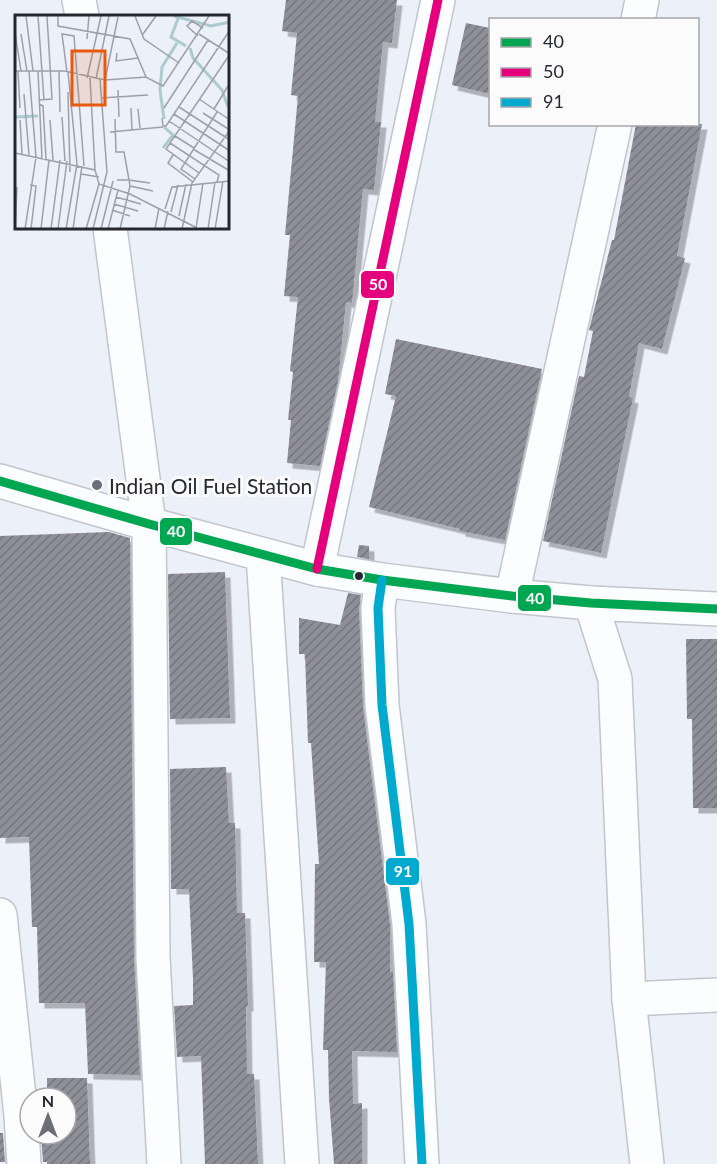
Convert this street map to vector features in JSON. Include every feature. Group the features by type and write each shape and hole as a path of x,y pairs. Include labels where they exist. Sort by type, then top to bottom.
{"street":[{"path":"80,0 82,15"},
{"path":"317,569 438,0"},
{"path":"638,18 642,0"},
{"path":"513,596 615,126"},
{"path":"110,230 149,524 153,957 164,1164"},
{"path":"0,481 317,569 382,580 513,596 591,603 716,605"},
{"path":"263,555 302,1164"},
{"path":"382,580 378,608 382,705 409,924 422,1164"},
{"path":"591,603 615,680 629,999 647,1164"},
{"path":"0,915 24,1164"},
{"path":"629,999 717,995"}],"building":[{"path":"286,0 397,0 392,43 383,42 375,122 381,122 374,190 363,189 352,303 346,302 338,381 320,466 287,463 291,420 288,420 293,372 290,371 298,297 284,296 290,235 285,235 298,96 291,95 297,33 282,31"},
{"path":"466,23 489,28 489,94 452,85"},
{"path":"702,124 677,256 685,258 662,349 639,343 629,397 633,398 601,553 543,541 579,376 584,377 593,331 589,330 612,240 614,240 636,126 699,126"},
{"path":"396,339 542,369 505,540 460,531 460,529 369,507 396,396 385,394"},
{"path":"109,532 130,538 134,957 140,1075 88,1074 85,1003 39,1003 37,927 32,927 29,837 0,838 0,536"},
{"path":"359,545 369,546 369,559 357,557"},
{"path":"225,572 230,718 170,719 168,574"},
{"path":"348,593 361,595 359,609 363,707 390,925 390,972 393,972 397,1052 352,1051 353,1104 362,1103 362,1164 334,1164 328,1050 323,1050 326,962 314,962 315,864 319,864 311,743 308,743 305,654 299,654 299,618 340,625"},
{"path":"686,639 717,639 717,808 693,808 692,719 687,719"},
{"path":"226,767 229,823 235,823 237,913 245,913 248,1006 246,1006 247,1074 254,1074 258,1164 205,1164 201,1056 177,1057 174,1006 193,1005 193,979 189,889 171,889 170,769"},
{"path":"47,1078 87,1078 90,1164 47,1164 43,1162 42,1146 78,1146 78,1086 47,1086"},
{"path":"0,1133 3,1133 5,1162 0,1162"}],"transit line":[{"name":"50","path":"317,569 438,0"},
{"name":"40","path":"0,481 317,569 382,580 512,596 591,603 717,609"},
{"name":"91","path":"382,580 378,608 382,705 409,924 422,1164"}],"place":[{"name":"Indian Oil Fuel Station","path":"97,485"}]}
